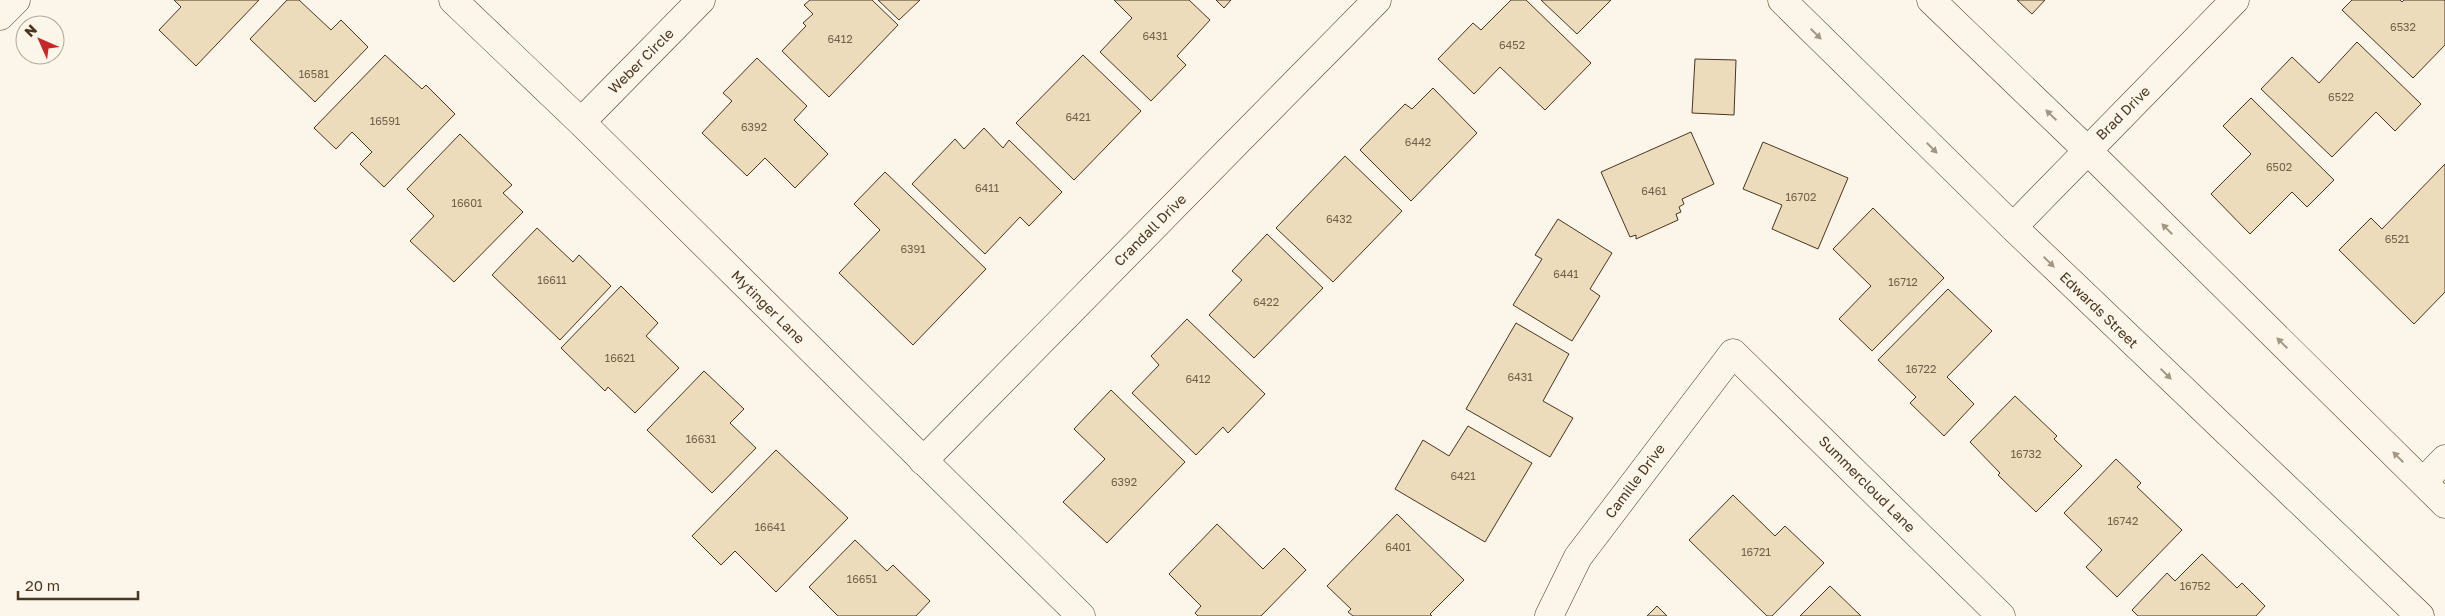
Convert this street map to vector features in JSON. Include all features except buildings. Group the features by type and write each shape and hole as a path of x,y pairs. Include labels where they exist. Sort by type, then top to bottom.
{"street":[{"path":"0,16 16,0"},
{"name":"Mytinger Lane","path":"453,0 581,122 1081,616"},
{"name":"Weber Circle","path":"581,122 701,0"},
{"name":"Crandall Drive","path":"923,460 1377,0"},
{"name":"Edwards Street","path":"1782,0 2013,227 2420,616"},
{"path":"1931,0 2087,150 2445,504"},
{"name":"Brad Drive","path":"2013,227 2235,0"},
{"name":"Camille Drive","path":"1549,616 1578,557 1733,353"},
{"name":"Summercloud Lane","path":"1733,353 2001,616"},
{"path":"2423,482 2445,459"}]}
